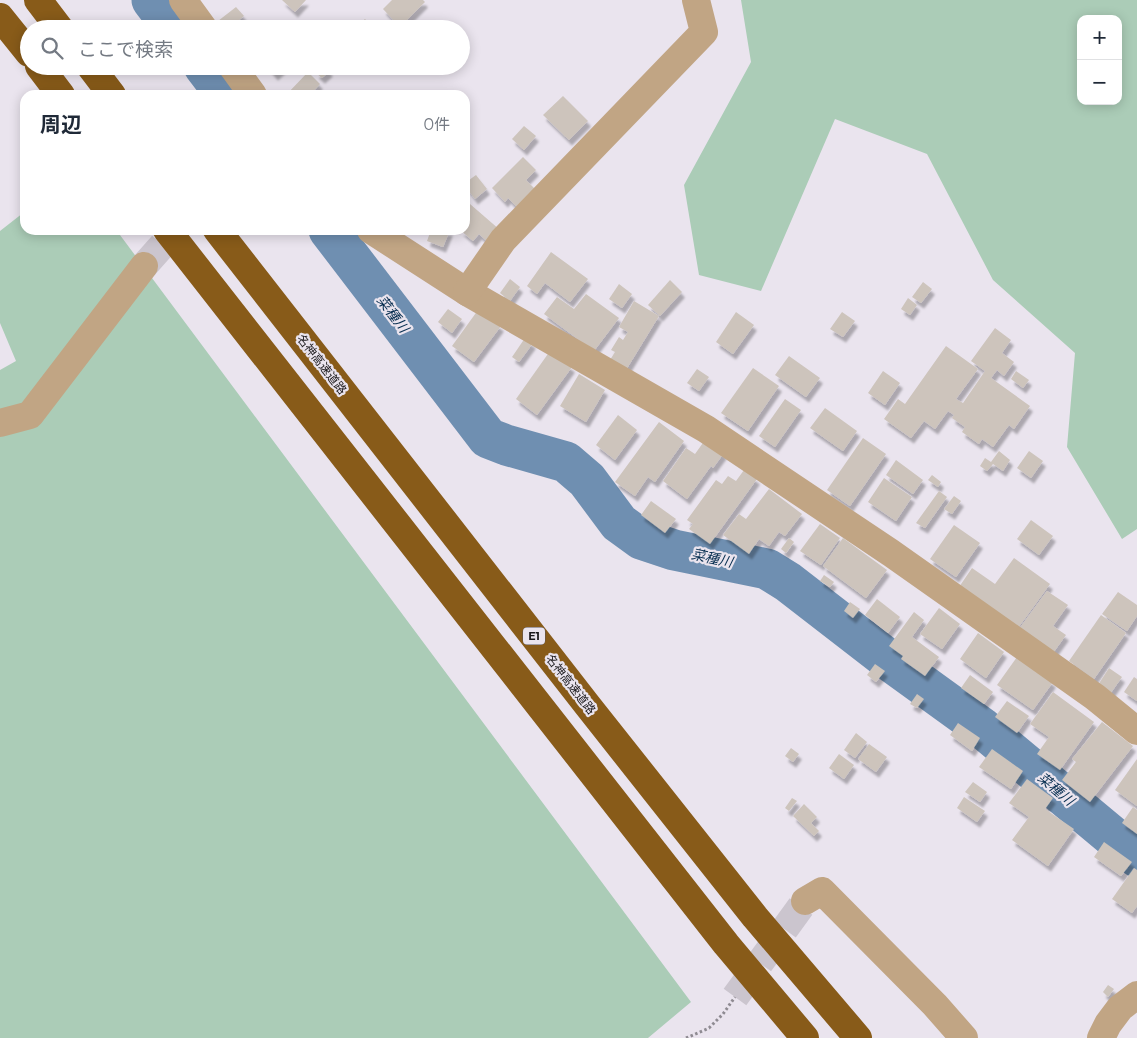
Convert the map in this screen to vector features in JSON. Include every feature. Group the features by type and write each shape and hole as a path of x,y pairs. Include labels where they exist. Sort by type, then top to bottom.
{"highway":[{"path":"38,0 53,20"},
{"path":"0,17 20,42"},
{"path":"46,75 57,90"},
{"path":"97,75 108,90"},
{"path":"171,235 726,944 805,1038"},
{"name":"名神高速道路","path":"222,235 588,706 749,909 858,1038"}],"street":[{"path":"182,0 197,20"},
{"path":"467,292 503,240 704,32 696,0"},
{"path":"239,75 249,90"},
{"path":"379,235 467,292 706,429 899,559 1095,698 1137,731"},
{"path":"0,423 30,415 144,266"},
{"path":"805,901 822,891 935,1005 964,1038"},
{"path":"1101,1038 1108,1024 1120,1008 1137,995"}],"path":[{"path":"686,1038 709,1028 724,1014 735,997"}],"green space":[{"path":"741,0 1137,0 1137,529 1122,539 1067,447 1075,353 993,280 927,154 835,119 761,291 699,275 684,185 751,62"},
{"path":"20,215 20,235 120,235 691,1002 648,1038 0,1038 0,370 16,361 0,323 0,231"}],"building":[{"path":"282,0 306,0 295,12"},
{"path":"392,0 423,0 425,2 407,20 393,20 383,9"},
{"path":"236,7 244,16 239,20 219,20"},
{"path":"305,75 311,75 320,84 315,90 291,90"},
{"path":"563,96 588,121 569,140 543,115"},
{"path":"524,126 536,136 524,150 512,139"},
{"path":"523,157 536,170 526,180 535,189 517,207 508,198 505,202 492,188"},
{"path":"476,175 487,189 475,199 470,192 470,179"},
{"path":"470,204 500,230 489,243 479,234 473,241 466,235 470,235"},
{"path":"429,235 448,235 443,247 427,241"},
{"path":"551,252 588,279 570,302 545,283 537,294 527,286"},
{"path":"510,279 520,287 510,301 500,293"},
{"path":"670,280 682,292 660,316 648,305"},
{"path":"923,282 932,289 921,303 912,297"},
{"path":"619,284 632,294 622,308 609,299"},
{"path":"586,294 619,318 594,351 544,314 557,297 574,309"},
{"path":"908,298 917,305 910,315 901,309"},
{"path":"634,301 659,316 626,370 610,360 615,352 611,350 619,337 623,340 628,332 619,327"},
{"path":"448,309 462,319 452,333 438,322"},
{"path":"478,310 501,326 474,362 452,346"},
{"path":"736,312 754,325 733,354 716,342"},
{"path":"842,312 855,321 843,337 830,329"},
{"path":"995,328 1011,340 1002,353 1014,362 1004,376 997,370 991,378 1030,406 1014,429 1009,425 993,447 982,439 979,444 962,432 965,427 952,418 954,415 948,411 935,429 924,421 911,438 884,419 898,399 905,404 946,346 978,369 956,399 963,403 985,371 971,361"},
{"path":"525,338 533,343 519,362 512,357"},
{"path":"550,351 572,367 537,415 516,399"},
{"path":"789,356 820,378 806,397 775,375"},
{"path":"753,368 779,386 748,431 721,413"},
{"path":"697,369 709,377 699,391 687,383"},
{"path":"883,371 900,383 885,405 868,393"},
{"path":"1016,371 1029,380 1023,388 1011,379"},
{"path":"579,374 605,390 586,422 560,406"},
{"path":"785,399 801,410 775,447 759,436"},
{"path":"825,408 857,431 843,451 810,428"},
{"path":"618,415 637,430 615,460 596,445"},
{"path":"659,422 684,441 655,482 648,477 635,496 615,482"},
{"path":"863,438 886,454 850,506 827,490"},
{"path":"705,440 724,453 713,468 711,466 687,499 663,481 686,448 695,454"},
{"path":"999,451 1010,460 1003,471 993,464 987,471 980,466 985,458 991,462"},
{"path":"1029,451 1043,461 1031,478 1017,468"},
{"path":"896,460 923,480 913,494 886,475"},
{"path":"744,470 757,479 710,544 689,529 693,524 687,520 716,480 722,484 728,476 736,481"},
{"path":"932,475 941,482 938,487 928,480"},
{"path":"884,478 912,497 896,521 868,502"},
{"path":"769,489 802,514 785,536 779,532 769,546 759,539 749,554 723,535 739,514 746,519"},
{"path":"939,491 947,497 925,528 916,523"},
{"path":"954,496 961,501 952,514 944,509"},
{"path":"651,501 676,519 665,533 641,515"},
{"path":"1031,520 1053,536 1039,555 1017,539"},
{"path":"820,524 840,538 821,565 800,551"},
{"path":"954,525 980,543 956,577 930,559"},
{"path":"789,538 794,542 786,553 781,549"},
{"path":"843,538 887,570 866,598 823,566"},
{"path":"1014,558 1050,584 1018,628 959,587 972,568 995,584"},
{"path":"824,575 834,582 830,587 820,581"},
{"path":"1047,591 1068,605 1053,626 1066,635 1053,653 1019,629"},
{"path":"1118,592 1137,605 1137,616 1127,631 1102,614"},
{"path":"877,599 900,617 888,633 865,615"},
{"path":"850,602 860,609 853,618 844,611"},
{"path":"939,608 960,624 942,649 920,634"},
{"path":"914,612 924,620 912,637 939,657 925,676 901,659 903,656 889,646"},
{"path":"1101,615 1126,633 1094,679 1069,661"},
{"path":"978,633 1004,652 986,678 960,659"},
{"path":"1017,657 1053,682 1033,710 997,685"},
{"path":"875,664 885,671 876,682 867,675"},
{"path":"1109,668 1122,677 1110,694 1098,685"},
{"path":"970,675 993,692 984,704 961,688"},
{"path":"1134,677 1137,679 1137,701 1124,692"},
{"path":"1053,692 1094,722 1060,770 1037,754 1049,737 1030,724"},
{"path":"917,694 924,699 917,708 910,704"},
{"path":"1007,701 1029,716 1017,733 995,717"},
{"path":"1102,722 1133,746 1090,802 1062,780 1076,762 1072,759"},
{"path":"958,723 980,738 972,751 950,735"},
{"path":"856,733 867,742 855,758 844,750"},
{"path":"869,744 887,757 876,772 858,759"},
{"path":"791,748 799,754 793,762 785,756"},
{"path":"992,749 1023,771 1011,789 979,767"},
{"path":"839,754 854,765 844,779 829,768"},
{"path":"1137,759 1137,806 1115,790"},
{"path":"1027,779 1053,798 1045,809 1074,829 1048,866 1012,840 1029,817 1009,803"},
{"path":"973,782 987,792 980,802 965,792"},
{"path":"964,797 985,811 977,822 957,808"},
{"path":"792,798 797,801 789,811 785,808"},
{"path":"804,804 817,817 811,823 819,831 814,836 793,816"},
{"path":"1133,807 1137,810 1137,834 1122,823"},
{"path":"1104,842 1132,862 1121,876 1094,857"},
{"path":"1134,868 1137,870 1137,906 1132,913 1112,899"},
{"path":"1108,985 1114,989 1108,997 1103,992"}],"waterway":[{"name":"菜種川","path":"152,0 167,20"},
{"name":"菜種川","path":"211,75 222,90"},
{"name":"菜種川","path":"333,235 488,438 566,462 587,480 619,523 641,539 674,550 767,569 788,582 894,664 981,727 1137,857"}],"tunnel":[{"path":"144,266 172,235"},
{"path":"735,997 805,901"}]}
